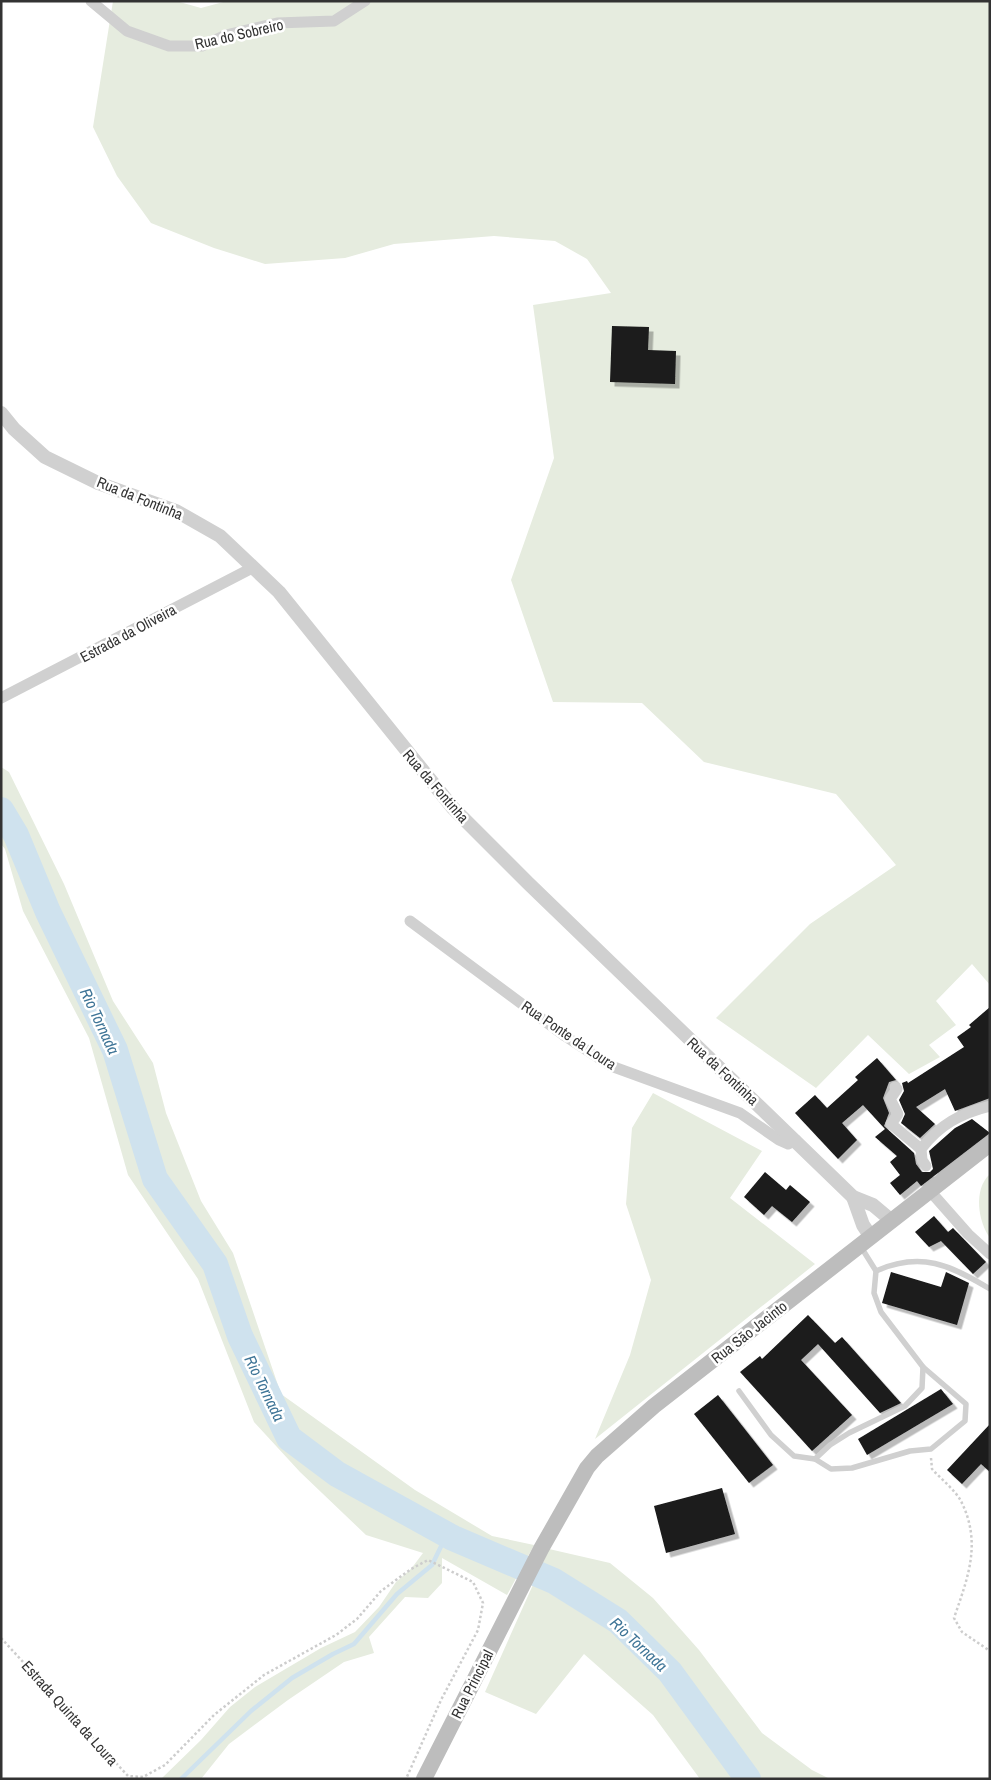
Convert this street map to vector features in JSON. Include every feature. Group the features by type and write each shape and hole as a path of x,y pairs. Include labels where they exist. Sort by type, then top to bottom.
{"main road":[{"name":"Rua São Jacinto","path":"520,1588 587,1468 609,1444 990,1144"},
{"name":"Rua Principal","path":"424,1779 520,1588"}],"street":[{"name":"Rua do Sobreiro","path":"92,1 127,31 169,46 202,46 226,35 277,23 334,21 365,1"},
{"name":"Rua da Fontinha","path":"1,413 14,429 46,456 98,482 150,501 201,524 220,536 254,566 279,592 453,808 542,897 853,1197 873,1205 892,1221"},
{"name":"Estrada da Oliveira","path":"1,698 254,566"},
{"name":"Rua Ponte da Loura","path":"410,921 565,1036 611,1066 740,1113 779,1140 788,1144 796,1140"},
{"path":"895,1087 898,1089 890,1098 898,1114 891,1124 921,1149"},
{"path":"926,1166 922,1160 921,1149 934,1132 955,1117 990,1106"},
{"path":"930,1191 968,1234 990,1254"},
{"name":"Rua da Fontinha","path":"853,1197 863,1225 866,1241"}],"lane":[{"path":"739,1391 771,1435 794,1456 816,1459 831,1469 852,1468 910,1451 931,1449 965,1421 966,1404 923,1367 881,1312 874,1293 876,1271 866,1241"},
{"path":"876,1271 895,1263 925,1261 943,1264 960,1271 990,1289"},
{"path":"816,1459 830,1445 849,1433 905,1406 922,1388 923,1367"}],"path":[{"path":"931,1449 932,1469 960,1500 972,1538 971,1566 954,1618 962,1632 990,1651"},
{"name":"Estrada Quinta da Loura","path":"1,1638 128,1776 142,1778 165,1765 214,1715 264,1675 336,1635 357,1619 382,1591 411,1568 428,1560 446,1567 473,1582 483,1603 478,1630 441,1700 406,1779"}],"shaded area":[{"path":"113,1 176,1 201,8 227,1 990,1 990,985 972,964 936,1001 956,1025 929,1045 940,1057 909,1074 868,1035 816,1088 716,1018 810,924 896,865 836,794 704,762 642,703 553,702 511,580 554,458 533,305 611,293 587,259 555,241 494,236 394,244 345,258 265,264 214,248 151,223 117,176 93,127"},
{"path":"1,767 9,772 64,884 113,1001 153,1063 166,1113 201,1201 233,1253 281,1394 415,1490 492,1536 534,1545 507,1595 442,1558 442,1583 428,1598 405,1597 369,1637 374,1653 344,1662 288,1700 229,1744 201,1779 161,1779 201,1740 230,1707 255,1687 321,1648 355,1632 379,1607 396,1582 411,1569 423,1553 366,1535 300,1472 254,1422 198,1279 128,1175 89,1038 23,911 5,849 1,844"},
{"path":"653,1093 762,1151 730,1198 815,1264 595,1439 630,1355 651,1280 626,1204 632,1128"},
{"path":"990,1174 990,1238 980,1215 979,1197 981,1188"},
{"path":"549,1549 610,1563 653,1598 699,1650 762,1733 812,1770 830,1779 700,1779 653,1715 584,1654 536,1714 485,1692"}],"building":[{"path":"612,326 649,327 648,350 676,351 675,384 610,382"},
{"path":"990,1007 990,1098 955,1111 945,1089 916,1107 935,1124 920,1138 901,1123 905,1114 899,1100 904,1091 902,1083 907,1081 908,1083 964,1047 957,1037 971,1027 969,1025"},
{"path":"877,1058 896,1080 889,1082 883,1098 889,1113 884,1126 914,1153 916,1164 922,1172 930,1172 933,1169 929,1151 955,1128 972,1119 990,1133 921,1186 917,1181 900,1195 890,1183 900,1175 890,1162 897,1156 875,1137 885,1129 863,1105 842,1123 857,1140 838,1159 795,1113 815,1095 827,1108 858,1080 855,1077"},
{"path":"765,1172 786,1190 790,1185 810,1202 792,1222 772,1206 764,1215 744,1197"},
{"path":"934,1216 948,1232 953,1228 986,1262 973,1274 941,1241 929,1247 915,1232"},
{"path":"891,1272 941,1287 946,1272 969,1283 957,1325 882,1303"},
{"path":"808,1315 835,1343 842,1337 901,1403 880,1413 818,1344 801,1360 852,1415 812,1451 740,1372 760,1356 762,1359"},
{"path":"941,1389 953,1404 867,1455 858,1439"},
{"path":"718,1395 773,1465 749,1483 694,1414"},
{"path":"990,1424 990,1472 981,1464 962,1484 947,1470"},
{"path":"722,1488 735,1534 666,1553 654,1506"}],"waterway":[{"name":"Rio Tornada","path":"1,810 16,835 48,912 115,1050 155,1179 215,1264 240,1336 289,1438 337,1474 453,1538 554,1581 618,1621 670,1672 748,1779"},
{"path":"181,1779 251,1711 292,1678 354,1644 397,1594 432,1565 447,1534"}]}
